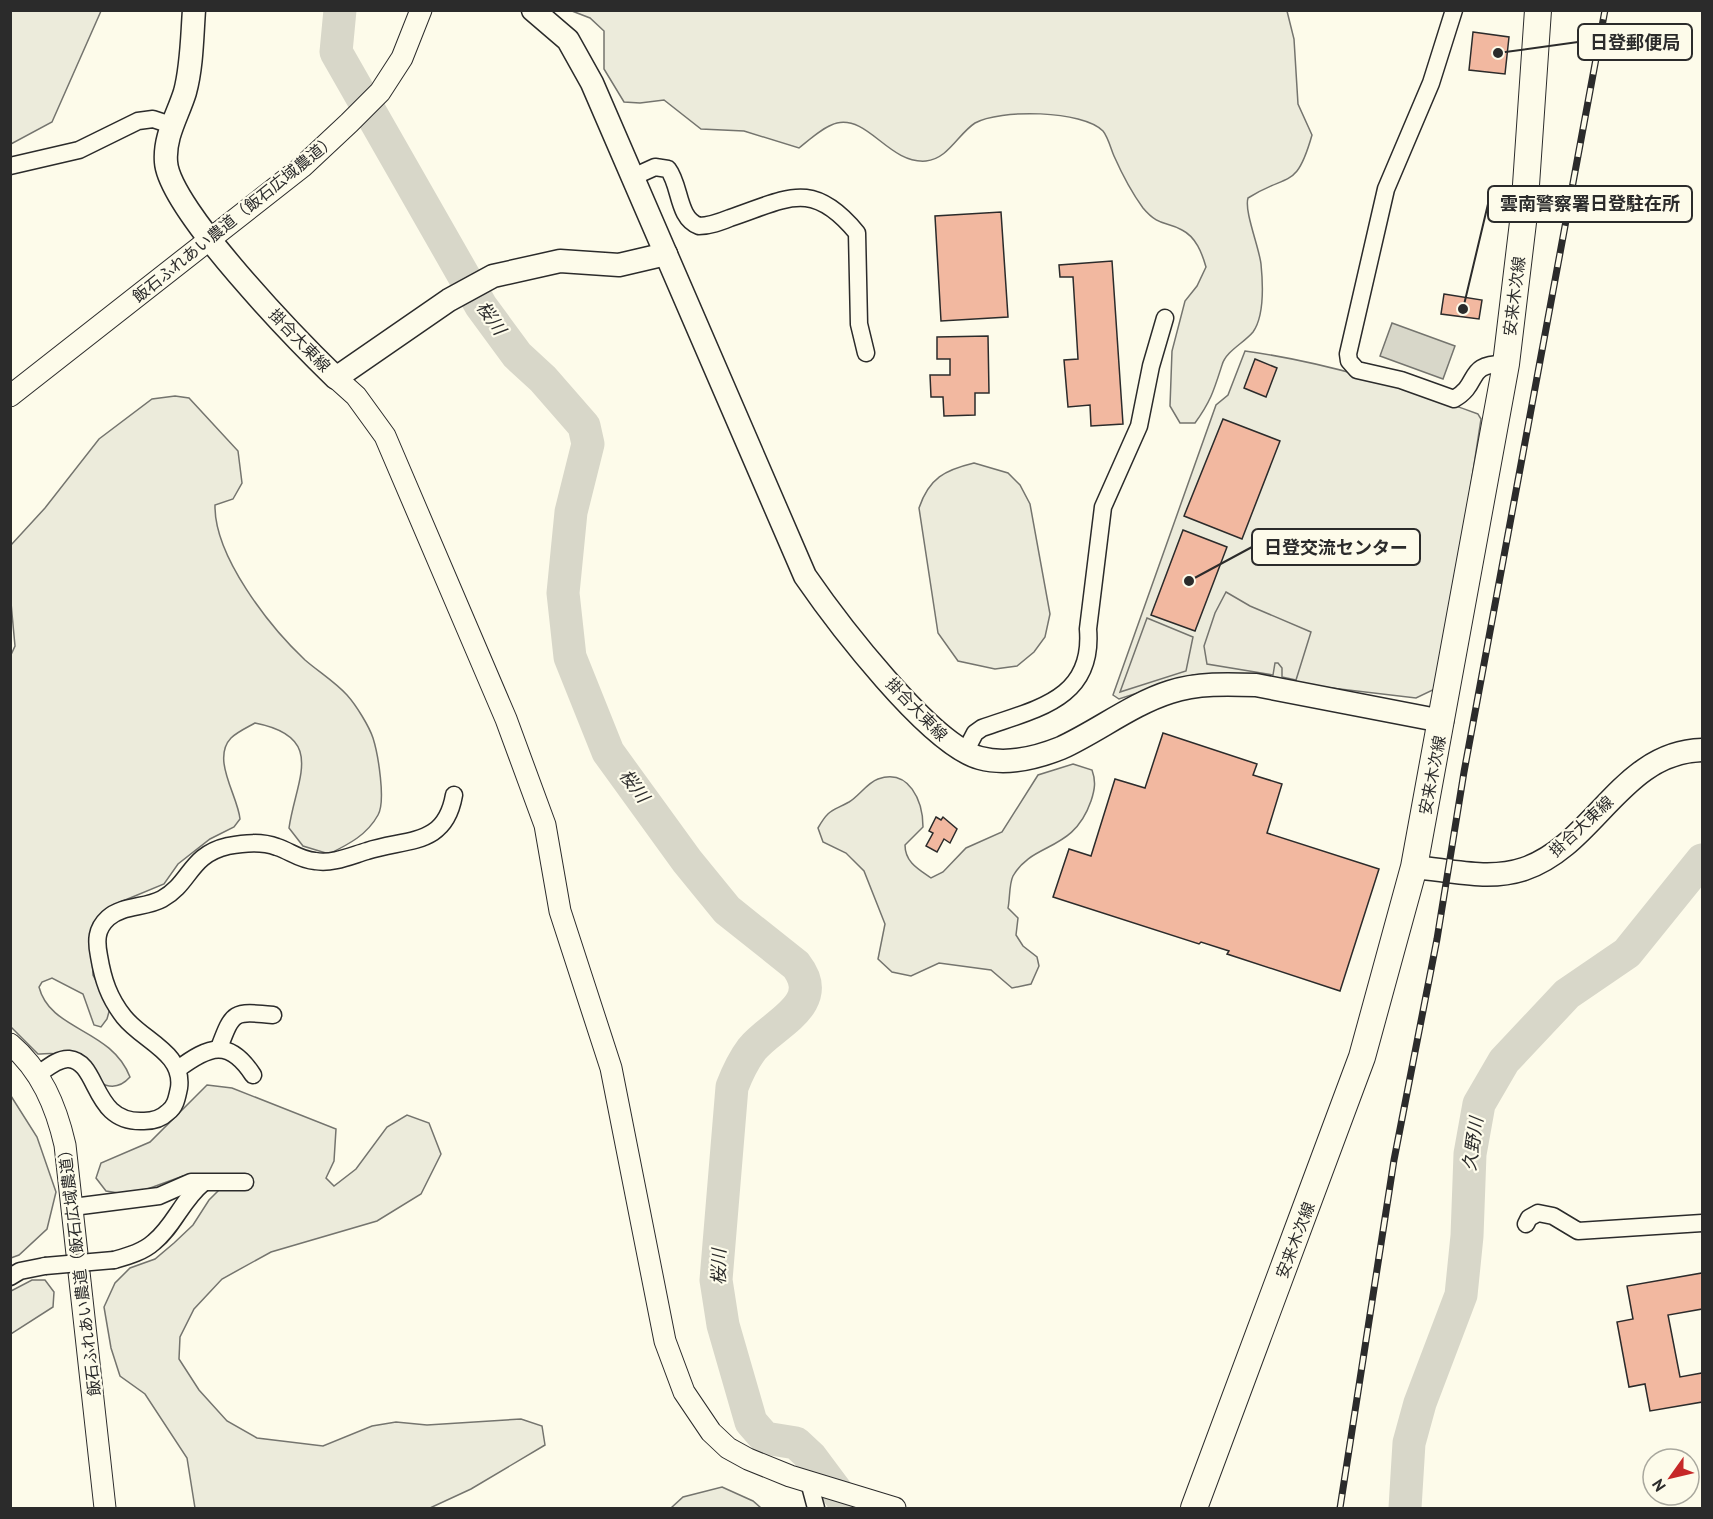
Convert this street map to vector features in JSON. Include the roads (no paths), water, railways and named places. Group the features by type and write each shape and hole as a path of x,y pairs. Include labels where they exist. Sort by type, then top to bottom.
{"main road":[{"name":"掛合大東線","path":"194,10 185,91 171,125 166,153 170,180 183,203 237,273 336,378 468,289 493,276 560,261 619,265 666,254"},
{"name":"掛合大東線","path":"533,10 555,27 580,60 633,177 805,576 827,609 935,731 965,752 997,761 1041,755 1170,692 1226,684 1256,685 1442,721"},
{"name":"安来木次線","path":"1194,1509 1362,1057 1414,867 1506,364 1524,214 1538,10"},
{"name":"掛合大東線","path":"1414,867 1487,874 1523,869 1542,861 1560,848 1628,782 1653,763 1674,754 1702,750"}],"street":[{"name":"飯石ふれあい農道（飯石広域農道）","path":"10,396 302,167 349,123 380,92 402,58 422,10"},
{"path":"1454,10 1431,83 1386,189 1348,354 1349,361 1357,370 1401,380 1454,399 1467,389 1482,366 1506,364"},
{"path":"10,166 79,150 138,121 153,119 171,125"},
{"path":"633,177 655,167 668,169 674,177 689,221 699,226 795,196 816,198 830,206 857,232 859,324 866,353"},
{"path":"965,752 975,733 982,728 1060,698 1084,667 1090,649 1088,629 1103,507 1139,426 1151,366 1165,318"},
{"path":"336,378 356,396 386,436 506,719 545,825 560,911 611,1068 632,1181 674,1371 697,1413 711,1432 728,1448 773,1470 895,1509"},
{"path":"37,1075 59,1061 69,1059 79,1062 109,1109 127,1119 140,1122 163,1117 171,1110 178,1093 180,1077 178,1069 167,1053 132,1026 108,993 97,947 97,935 106,920 121,910 160,900 173,892 202,858 225,847 263,843 296,856 324,861 423,839 445,823 454,795"},
{"path":"219,1048 230,1021 234,1017 253,1013 273,1015"},
{"name":"飯石ふれあい農道（飯石広域農道）","path":"10,1044 37,1075 49,1094 59,1119 65,1145 105,1509"},
{"path":"178,1069 205,1051 219,1048 238,1056 253,1075"},
{"path":"73,1207 159,1196 191,1182 245,1182"},
{"path":"10,1276 20,1271 45,1266 114,1260 131,1255 154,1242 188,1196 203,1182"},
{"path":"1526,1224 1529,1218 1538,1213 1553,1216 1578,1231 1702,1223"},
{"path":"814,1483 816,1509"}],"waterway":[{"name":"桜川","path":"340,10 336,52 481,306 517,355 543,379 584,426 588,444 571,512 563,593 570,657 608,752 687,861 727,910 796,965 804,979 805,991 801,1003 793,1013 752,1049 732,1087 716,1280 723,1325 751,1422 765,1438 796,1443 811,1457 849,1508"},
{"name":"久野川","path":"1405,1508 1409,1443 1420,1403 1461,1295 1467,1236 1470,1154 1479,1104 1504,1061 1567,994 1627,953 1702,860"}],"railway":[{"path":"1340,1508 1394,1160 1437,939 1464,772 1605,10"}],"place":[{"name":"日登郵便局","path":"1498,53"},
{"name":"雲南警察署日登駐在所","path":"1463,309"},
{"name":"日登交流センター","path":"1189,581"}]}
